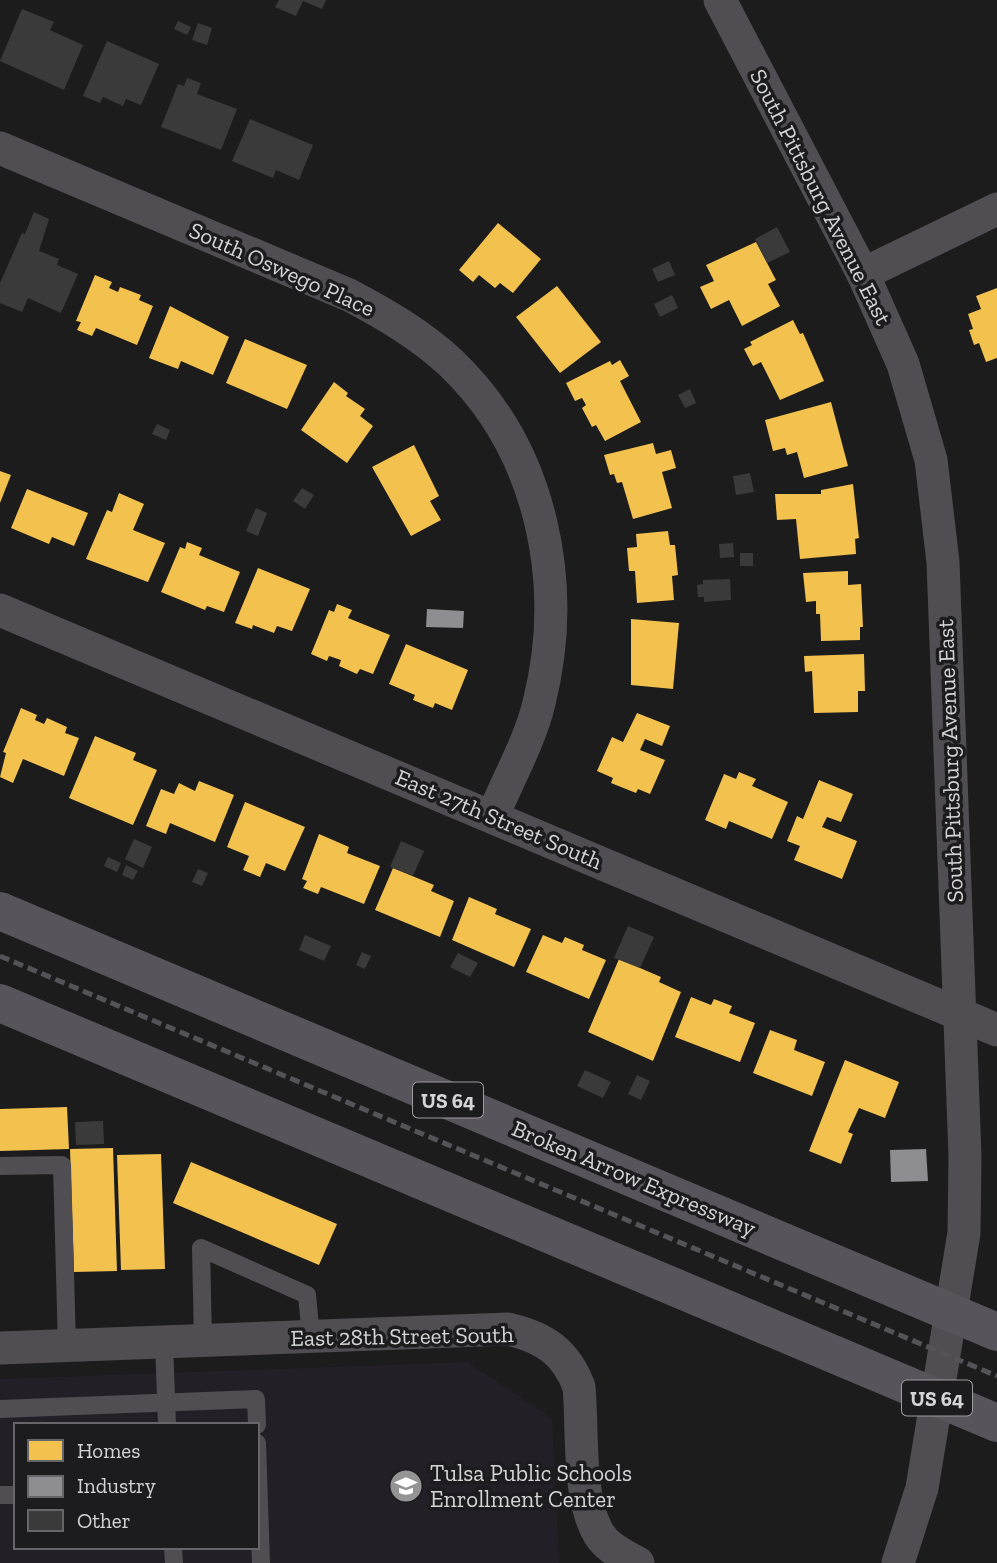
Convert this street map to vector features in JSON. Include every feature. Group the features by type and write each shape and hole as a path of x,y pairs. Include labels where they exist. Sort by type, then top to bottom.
{"highway":[{"name":"Broken Arrow Expressway","path":"0,911 997,1332"},
{"name":"US 64","path":"0,1003 994,1422"}],"street":[{"name":"South Pittsburg Avenue East","path":"720,0 863,274 903,364 922,422 935,491 943,562 965,1156 964,1233 922,1488 898,1563"},
{"name":"South Oswego Place","path":"0,148 349,295 394,319 450,362 485,400 518,456 536,502 548,549 551,598 550,652 539,706 493,816"},
{"path":"863,274 997,209"},
{"name":"East 27th Street South","path":"0,610 997,1030"},
{"name":"East 28th Street South","path":"0,1348 508,1329 546,1341 572,1369 579,1387 587,1505 593,1521 600,1536 615,1550 638,1563"}],"lane":[{"path":"0,1166 62,1165 67,1346"},
{"path":"203,1341 201,1248 307,1295 311,1338"},
{"path":"164,1343 167,1423"},
{"path":"0,1409 256,1399 257,1423"},
{"path":"259,1503 261,1563"}],"shaded area":[{"name":"Tulsa Public Schools Enrollment Center","path":"468,1362 552,1418 559,1563 0,1563 0,1379"}],"building: Homes":[{"path":"498,223 541,259 513,293 500,283 495,288 479,275 473,282 459,270"},
{"path":"756,242 776,280 768,284 780,306 742,326 729,300 711,309 700,287 714,281 706,265"},
{"path":"95,275 112,282 109,288 118,292 120,287 141,295 139,300 153,306 137,345 96,328 92,336 77,330 81,322 76,321"},
{"path":"557,286 601,342 560,373 516,317"},
{"path":"997,288 997,358 986,362 979,343 974,345 968,314 981,309 976,296"},
{"path":"170,306 229,337 213,375 181,361 178,369 149,358"},
{"path":"793,320 800,334 803,333 824,381 780,400 761,362 753,366 744,349 752,345 750,342"},
{"path":"245,339 307,365 287,409 226,383"},
{"path":"620,360 629,376 620,381 641,422 605,441 596,425 592,427 582,408 586,405 582,398 575,401 566,383 610,361 612,365"},
{"path":"334,382 348,393 346,396 365,409 360,416 373,426 347,463 301,430"},
{"path":"831,402 848,466 804,478 797,452 787,455 785,448 773,451 765,420"},
{"path":"653,443 656,454 671,450 676,468 662,472 672,508 633,519 622,482 617,483 614,474 610,475 604,455"},
{"path":"414,445 439,496 430,501 441,520 411,536 372,467"},
{"path":"0,471 11,475 0,503"},
{"path":"853,484 859,538 855,539 856,554 800,559 796,519 777,520 775,494 821,494 821,490"},
{"path":"27,489 88,513 74,546 52,537 49,544 11,528"},
{"path":"119,493 144,504 133,530 165,543 148,582 86,559 107,510 112,512"},
{"path":"668,531 670,545 675,545 678,575 672,576 674,600 637,603 635,571 629,571 627,548 637,547 636,534"},
{"path":"187,542 202,548 199,555 240,572 224,612 207,606 205,610 161,592 180,547 185,549"},
{"path":"258,568 310,589 292,631 277,626 274,633 253,625 252,629 235,623"},
{"path":"848,571 848,585 861,584 863,627 860,627 860,640 821,641 820,614 816,614 816,601 806,602 803,573"},
{"path":"337,604 352,610 348,618 390,635 373,674 360,669 357,674 339,666 341,660 329,656 327,661 311,654 329,610 334,612"},
{"path":"631,619 679,623 673,689 631,685"},
{"path":"406,644 468,670 452,710 435,703 433,708 413,700 415,695 389,684"},
{"path":"864,654 865,691 858,691 858,712 814,713 812,671 805,672 804,656"},
{"path":"21,708 37,715 35,720 44,724 47,718 67,727 65,733 79,738 64,776 23,759 13,783 0,777 6,753 3,752"},
{"path":"637,713 670,726 662,746 645,739 640,750 665,760 650,794 638,789 636,793 611,783 613,778 597,771 612,737 623,742"},
{"path":"95,736 136,753 133,760 157,770 133,825 69,798"},
{"path":"739,772 756,779 752,786 788,802 772,839 729,821 726,829 705,820 724,774 736,779"},
{"path":"819,780 853,794 841,822 827,817 822,827 857,841 842,879 794,860 800,846 787,841 797,816 803,819"},
{"path":"199,781 234,795 215,842 170,823 166,834 146,826 161,789 174,794 179,783 195,791"},
{"path":"245,802 305,827 285,871 266,863 260,877 243,870 249,856 227,847"},
{"path":"319,834 349,847 347,853 380,866 364,904 321,887 318,894 303,888 307,881 302,879"},
{"path":"393,868 434,885 431,891 454,901 440,937 375,910"},
{"path":"469,897 497,909 495,914 531,929 514,967 452,940"},
{"path":"543,935 562,943 565,937 584,945 582,950 606,960 589,999 526,972"},
{"path":"619,959 661,977 659,982 681,992 653,1061 588,1032"},
{"path":"691,997 711,1005 714,999 732,1006 729,1013 755,1023 740,1062 675,1037"},
{"path":"770,1030 797,1040 794,1050 825,1062 812,1096 753,1073"},
{"path":"845,1060 899,1082 885,1118 859,1108 848,1132 853,1134 841,1164 809,1151"},
{"path":"67,1107 69,1149 0,1151 0,1109"},
{"path":"113,1148 117,1271 74,1272 70,1149"},
{"path":"161,1154 165,1269 121,1270 117,1155"},
{"path":"191,1162 337,1224 319,1265 173,1203"}],"building: Industry":[{"path":"427,609 464,611 463,628 426,627"},
{"path":"926,1149 928,1181 891,1182 890,1150"}],"building: Other":[{"path":"279,0 326,0 322,9 303,1 296,16 275,7"},
{"path":"22,9 54,22 50,30 83,45 64,90 0,61"},
{"path":"178,21 191,27 187,35 174,29"},
{"path":"198,23 212,28 207,45 192,40"},
{"path":"107,41 159,64 141,105 126,99 123,106 103,97 100,103 83,96"},
{"path":"187,78 201,83 197,94 237,109 221,150 161,127 178,84 184,86"},
{"path":"250,119 313,145 299,180 276,170 273,178 232,161"},
{"path":"34,212 49,219 39,251 59,259 57,265 78,274 61,313 28,298 22,312 0,303 0,283"},
{"path":"777,227 790,252 767,263 755,239"},
{"path":"669,261 675,275 658,282 652,269"},
{"path":"672,295 678,308 660,317 654,304"},
{"path":"690,389 696,403 685,408 678,395"},
{"path":"157,424 170,430 166,440 152,434"},
{"path":"750,473 754,492 736,495 733,476"},
{"path":"302,488 314,495 305,509 293,501"},
{"path":"256,508 267,513 258,536 246,531"},
{"path":"733,543 734,557 720,558 719,544"},
{"path":"740,553 753,553 753,566 740,566"},
{"path":"730,579 731,600 704,602 704,597 698,597 697,585 703,584 703,580"},
{"path":"134,839 152,847 143,868 125,859"},
{"path":"401,841 424,851 413,876 390,867"},
{"path":"108,857 121,863 117,872 104,866"},
{"path":"126,865 138,871 133,880 122,875"},
{"path":"198,869 208,873 202,886 192,882"},
{"path":"628,926 654,937 640,968 614,958"},
{"path":"305,935 331,946 324,961 299,950"},
{"path":"362,952 371,956 365,969 356,965"},
{"path":"458,953 478,963 470,977 450,967"},
{"path":"585,1070 611,1082 603,1098 577,1086"},
{"path":"637,1075 650,1081 641,1100 628,1094"},
{"path":"103,1121 104,1144 76,1145 75,1122"}],"railway":[{"path":"0,956 997,1376"}],"place":[{"name":"Tulsa Public Schools Enrollment Center","path":"406,1486"}]}
